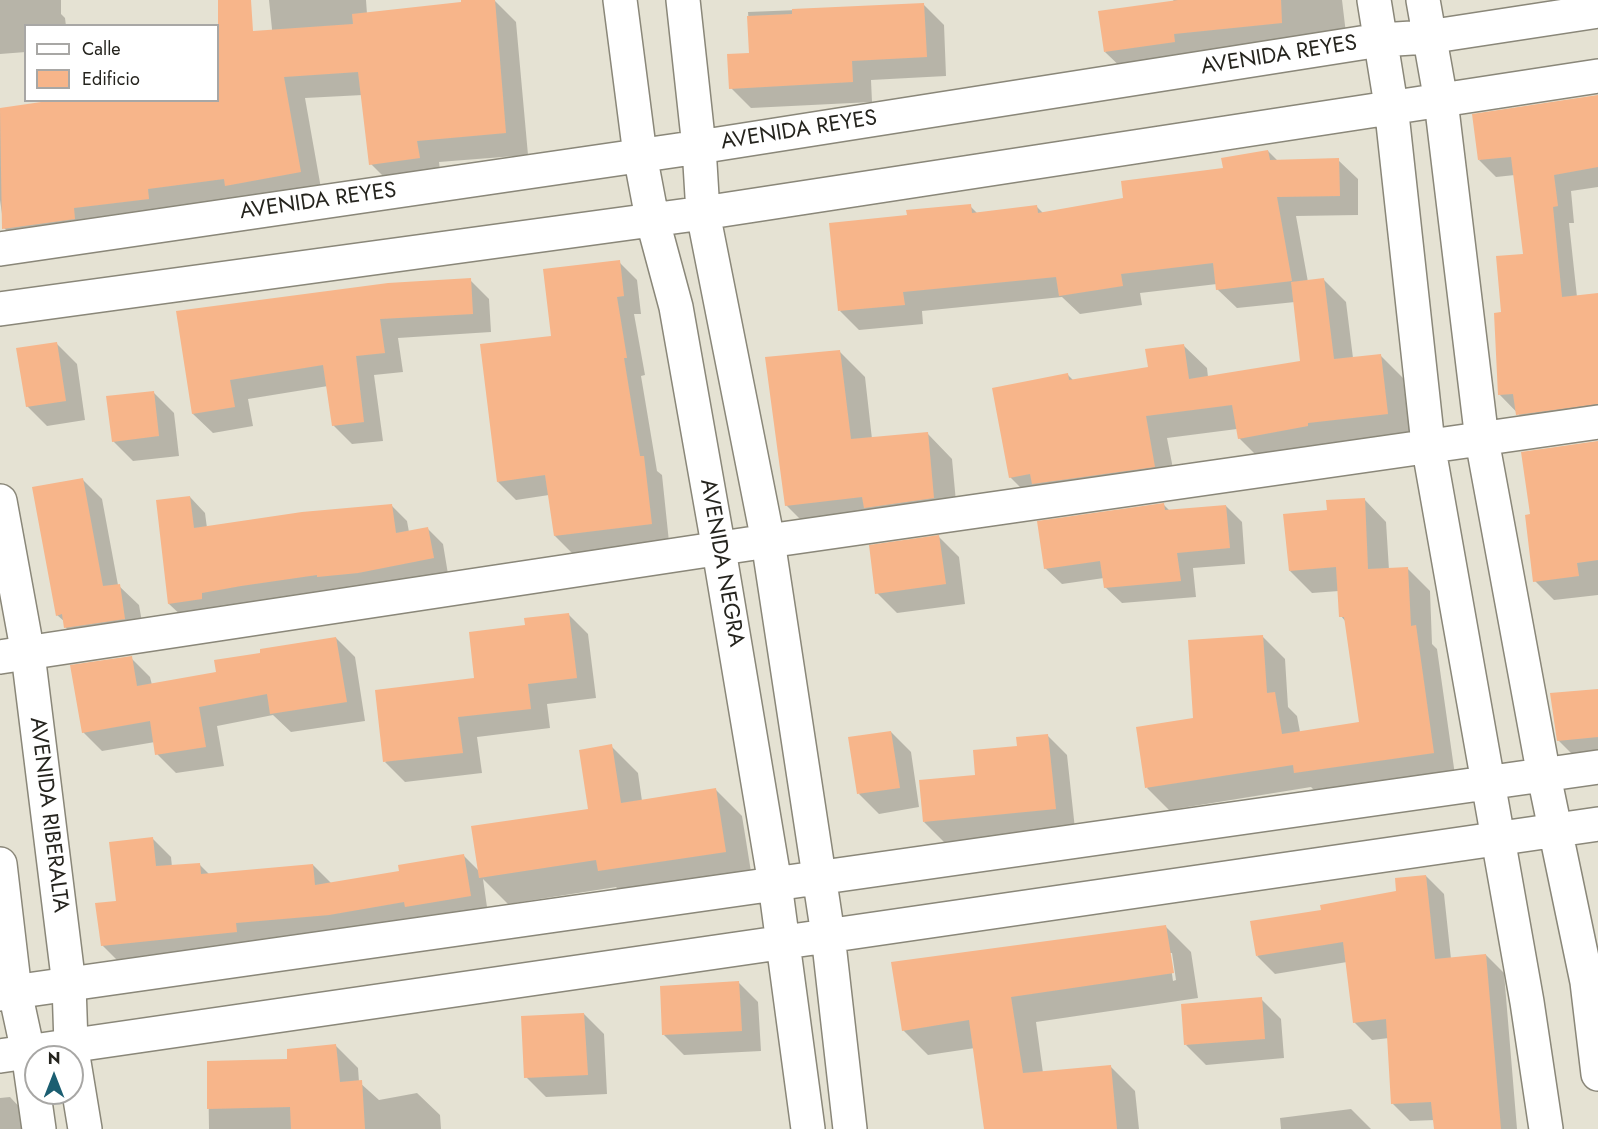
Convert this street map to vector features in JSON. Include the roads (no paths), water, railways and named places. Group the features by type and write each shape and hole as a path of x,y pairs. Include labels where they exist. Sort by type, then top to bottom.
{"street":[{"name":"AVENIDA NEGRA","path":"620,0 640,155 652,218 676,307 775,884 808,1129"},
{"path":"683,0 699,147 703,213 768,541 828,935 850,1129"},
{"path":"1374,0 1391,105 1428,444 1498,839 1546,1129"},
{"path":"1423,0 1441,100 1482,440 1544,776 1587,982 1598,1074"},
{"name":"AVENIDA REYES","path":"0,249 699,147 1380,40 1428,37 1598,11"},
{"path":"0,309 652,218 703,213 1391,105 1441,100 1598,76"},
{"path":"14,655 768,541 1428,444 1482,440 1598,422"},
{"name":"AVENIDA RIBERALTA","path":"0,501 14,655 69,985 71,1044 86,1129"},
{"path":"8,993 1598,767"},
{"path":"14,1054 1556,832 1598,824"},
{"path":"0,864 14,1054 39,1129"}]}
